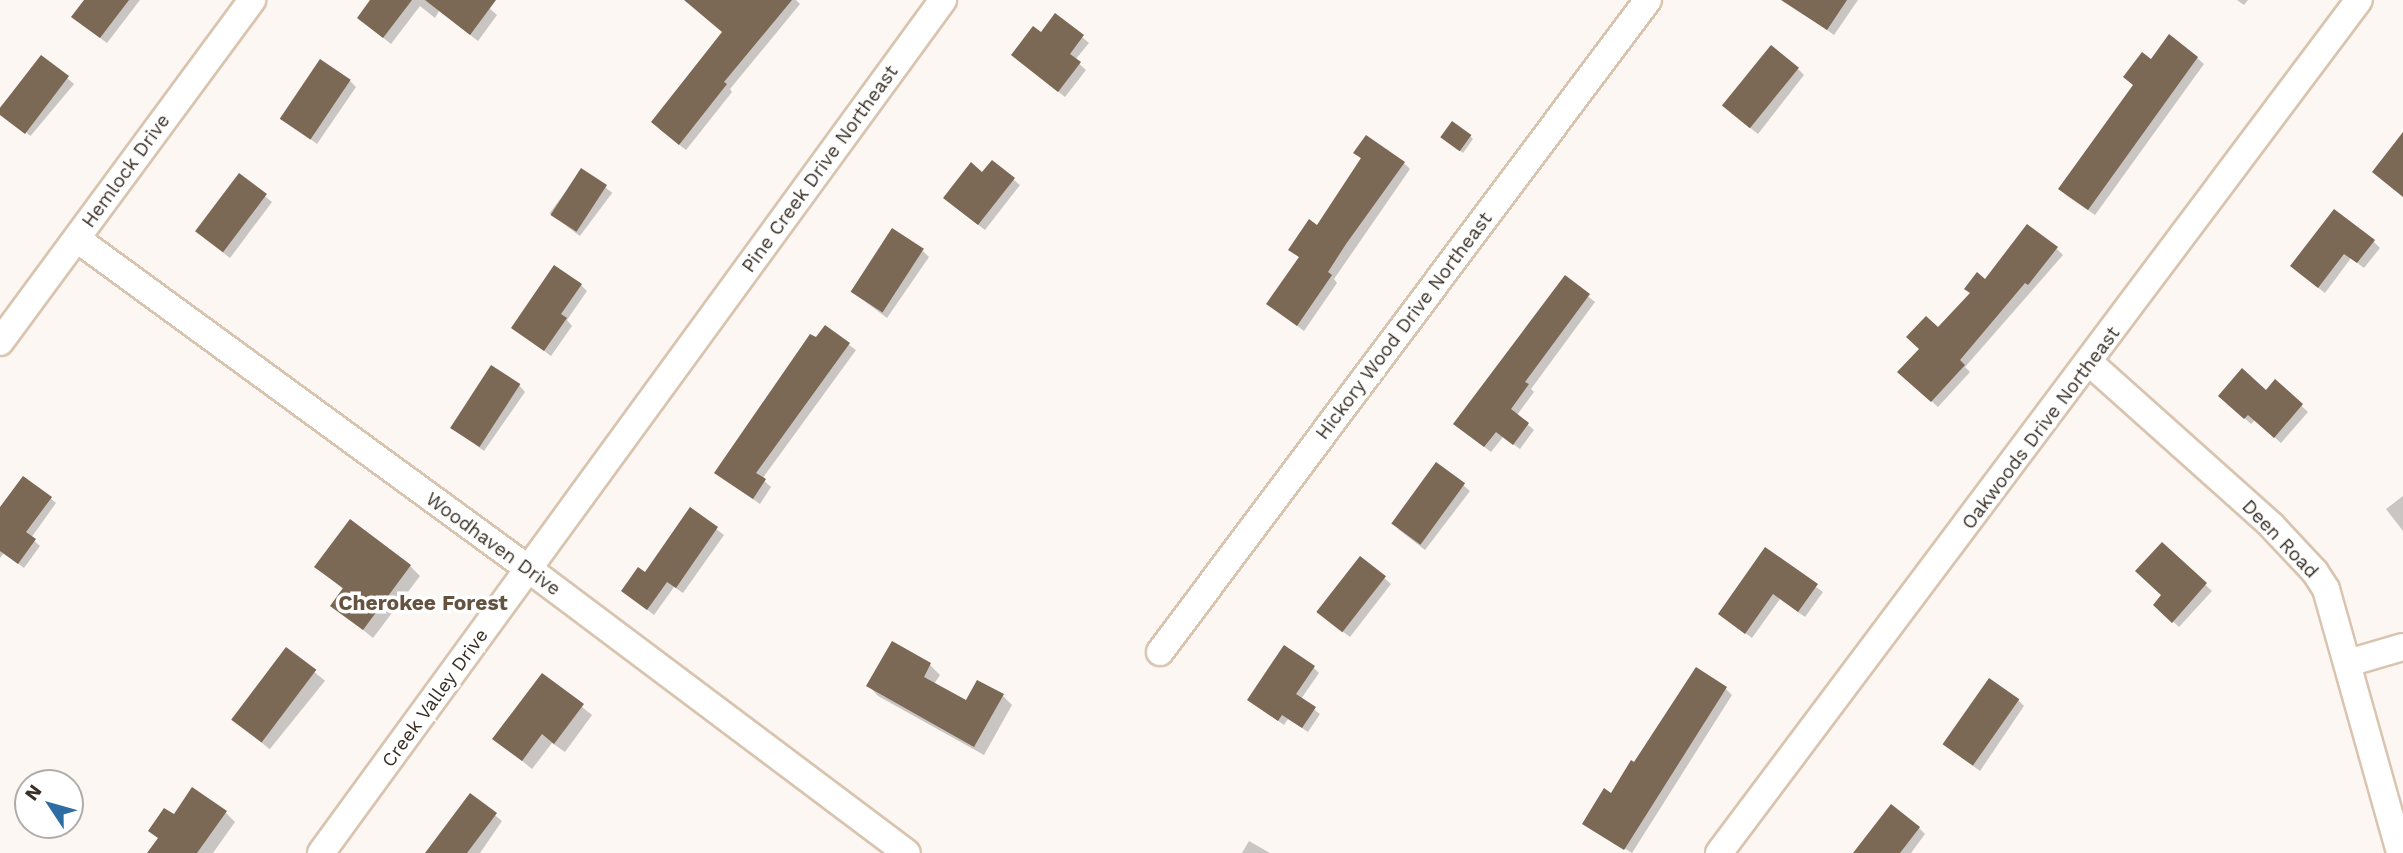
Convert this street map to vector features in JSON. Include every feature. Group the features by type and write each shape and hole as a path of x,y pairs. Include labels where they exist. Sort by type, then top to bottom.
{"street":[{"name":"Hemlock Drive","path":"0,342 252,0"},
{"name":"Pine Creek Drive Northeast","path":"697,339 943,0"},
{"name":"Hickory Wood Drive Northeast","path":"1160,652 1648,0"},
{"name":"Oakwoods Drive Northeast","path":"1719,853 2090,363 2359,0"},
{"name":"Woodhaven Drive","path":"77,239 530,570 907,853"},
{"name":"Creek Valley Drive","path":"321,853 697,339"},
{"name":"Deen Road","path":"2090,363 2271,525 2315,572 2326,589 2400,853"},
{"path":"2348,663 2403,647"}],"building":[{"path":"84,0 129,0 100,38 71,17"},
{"path":"370,0 412,0 383,38 357,18"},
{"path":"425,0 496,0 470,35"},
{"path":"684,0 792,0 724,82 727,84 679,145 651,122 722,32"},
{"path":"1781,0 1847,0 1827,30"},
{"path":"1055,13 1084,35 1070,54 1081,62 1058,92 1011,55 1033,26 1041,32"},
{"path":"2169,34 2198,57 2088,210 2058,189 2133,85 2123,77 2142,52 2151,59"},
{"path":"1771,45 1799,68 1750,128 1722,106"},
{"path":"41,55 69,76 25,134 0,115 0,108"},
{"path":"320,59 351,80 310,139 280,119"},
{"path":"1452,121 1471,135 1460,151 1440,137"},
{"path":"2403,132 2403,197 2372,172"},
{"path":"1366,135 1405,162 1346,244 1328,272 1332,275 1297,326 1266,304 1299,257 1288,250 1309,219 1317,225 1361,158 1353,153"},
{"path":"992,160 1015,178 978,225 943,198 971,162 982,172"},
{"path":"581,168 607,185 576,232 551,215"},
{"path":"239,173 267,194 223,252 195,231"},
{"path":"2334,209 2375,240 2357,263 2344,254 2318,288 2290,266"},
{"path":"2027,224 2058,247 2028,285 2025,283 1960,360 1965,365 1931,402 1897,372 1919,349 1906,337 1926,316 1938,327 1970,293 1964,289 1977,272 1985,279"},
{"path":"892,228 924,249 882,312 851,292"},
{"path":"554,265 582,284 561,314 567,318 544,351 511,328"},
{"path":"1565,275 1590,294 1525,382 1529,384 1511,409 1529,423 1513,445 1496,432 1484,447 1453,424"},
{"path":"825,325 850,343 756,473 766,479 753,499 714,473 810,334 816,337"},
{"path":"491,365 520,384 480,447 450,428"},
{"path":"2242,368 2266,390 2275,379 2303,404 2274,438 2248,415 2244,419 2218,396"},
{"path":"1436,462 1465,483 1420,545 1391,523"},
{"path":"23,476 52,497 26,532 36,539 18,564 0,551 0,507"},
{"path":"690,507 718,527 676,588 667,582 647,610 621,591 638,567 645,572"},
{"path":"350,519 411,565 363,630 330,606 343,588 314,567"},
{"path":"2162,542 2207,583 2172,623 2153,605 2161,595 2135,571"},
{"path":"1765,547 1818,584 1798,612 1773,594 1745,634 1718,614"},
{"path":"1360,556 1386,576 1342,632 1316,612"},
{"path":"892,641 931,663 924,677 966,700 977,680 1004,694 974,747 866,686"},
{"path":"1284,645 1315,666 1296,694 1316,707 1302,728 1282,715 1278,721 1247,700"},
{"path":"286,647 316,670 262,743 231,720"},
{"path":"1696,667 1727,687 1624,850 1582,824 1604,788 1611,793 1631,760 1634,762"},
{"path":"542,673 584,704 554,744 542,734 522,761 492,739"},
{"path":"1989,678 2019,699 1973,766 1943,744"},
{"path":"192,787 227,811 197,853 147,853 158,838 148,831 164,808 174,814"},
{"path":"470,793 497,813 467,853 425,853"},
{"path":"1891,804 1920,827 1900,853 1853,853"}],"district":[{"name":"Cherokee Forest","path":"423,603"}]}
